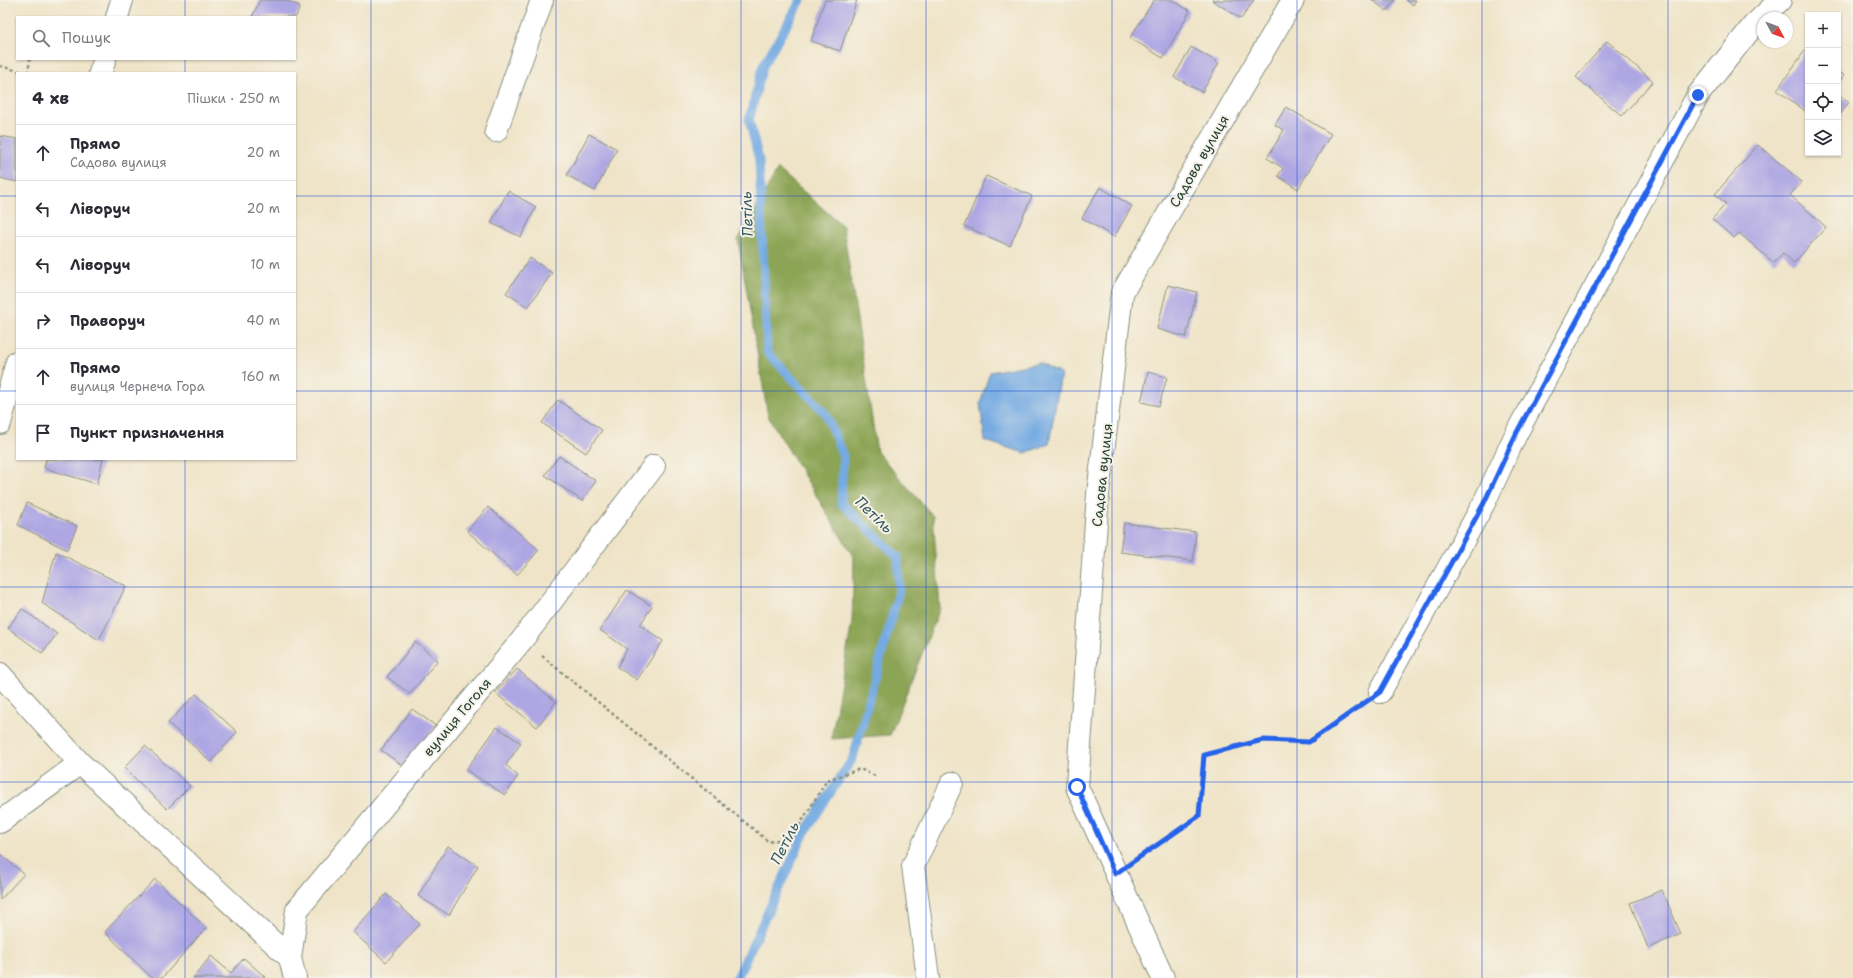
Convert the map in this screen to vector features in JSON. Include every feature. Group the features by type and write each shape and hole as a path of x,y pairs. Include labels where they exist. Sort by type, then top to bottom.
{"street":[{"path":"117,16 122,0"},
{"path":"496,132 542,0"},
{"name":"Садова вулиця","path":"1163,978 1077,787 1098,494 1122,293 1293,0"},
{"path":"1380,692 1484,503 1516,434 1698,95 1753,26 1780,0"},
{"path":"100,72 105,60"},
{"path":"0,423 16,366"},
{"name":"вулиця Гоголя","path":"292,968 297,910 522,640 654,466"},
{"path":"0,674 80,763 292,968"},
{"path":"0,822 80,763"},
{"path":"928,978 913,866 952,783"}],"path":[{"path":"27,72 30,60"},
{"path":"0,66 23,72"},
{"path":"522,640 769,842 793,836 827,780 860,769 875,776"},
{"path":"1115,874 1199,816 1204,755 1263,740 1309,742 1380,692"}],"green space":[{"path":"778,169 843,226 877,452 933,516 940,608 890,735 831,739 852,622 854,558 768,416 738,240"}],"water":[{"path":"1038,363 1061,374 1049,444 1025,453 985,441 980,403 990,372"}],"building":[{"path":"260,0 285,0 300,6 296,17 252,16"},
{"path":"825,0 857,0 840,51 811,41"},
{"path":"1154,0 1172,0 1190,11 1163,58 1130,38"},
{"path":"1212,0 1254,0 1241,19"},
{"path":"1372,0 1395,0 1387,11"},
{"path":"1406,0 1416,0 1413,5"},
{"path":"1607,41 1653,81 1622,116 1576,77"},
{"path":"1191,47 1219,63 1202,92 1174,77"},
{"path":"1805,50 1805,111 1777,90"},
{"path":"1841,96 1849,102 1841,114"},
{"path":"1286,107 1331,134 1298,189 1278,176 1283,168 1267,158 1284,130 1275,125"},
{"path":"589,134 617,149 595,191 567,175"},
{"path":"0,136 16,139 16,182 0,178"},
{"path":"1758,145 1802,182 1790,195 1826,227 1794,263 1783,253 1774,263 1739,233 1734,238 1712,219 1726,204 1715,194"},
{"path":"986,176 1032,196 1010,246 964,226"},
{"path":"1100,187 1132,206 1114,237 1082,218"},
{"path":"508,191 536,207 521,237 491,223"},
{"path":"530,258 552,273 528,307 506,293"},
{"path":"1168,285 1197,292 1186,337 1157,329"},
{"path":"1148,372 1167,377 1159,406 1141,402"},
{"path":"558,400 602,430 586,453 542,423"},
{"path":"559,456 596,481 582,501 545,475"},
{"path":"46,460 103,460 97,484 44,468"},
{"path":"27,503 77,526 67,550 18,525"},
{"path":"488,507 539,550 517,575 467,531"},
{"path":"1124,523 1196,532 1193,561 1120,552"},
{"path":"56,552 126,586 99,640 42,603"},
{"path":"627,590 652,606 640,625 663,641 637,680 617,667 627,649 600,630"},
{"path":"22,609 57,634 42,653 8,628"},
{"path":"415,642 438,660 410,694 387,677"},
{"path":"517,669 556,702 537,727 495,693"},
{"path":"196,694 237,732 211,762 168,723"},
{"path":"412,709 436,726 404,767 381,750"},
{"path":"497,727 521,743 506,765 518,776 505,795 466,770"},
{"path":"145,746 190,786 167,809 124,768"},
{"path":"448,846 478,866 449,915 418,896"},
{"path":"0,854 24,874 0,900"},
{"path":"155,879 206,928 162,978 152,978 105,932"},
{"path":"1662,890 1681,934 1648,948 1630,903"},
{"path":"386,894 420,924 386,962 353,932"},
{"path":"211,956 231,973 244,958 266,978 193,978"}],"waterway":[{"name":"Петіль","path":"737,978 805,832 853,758 899,591 898,557 841,503 843,456 826,414 767,352 759,160 749,120 763,66 801,0"}],"route":[{"path":"1077,787 1115,874 1199,816 1204,755 1263,740 1309,742 1380,692 1484,503 1516,434 1698,95"}]}
